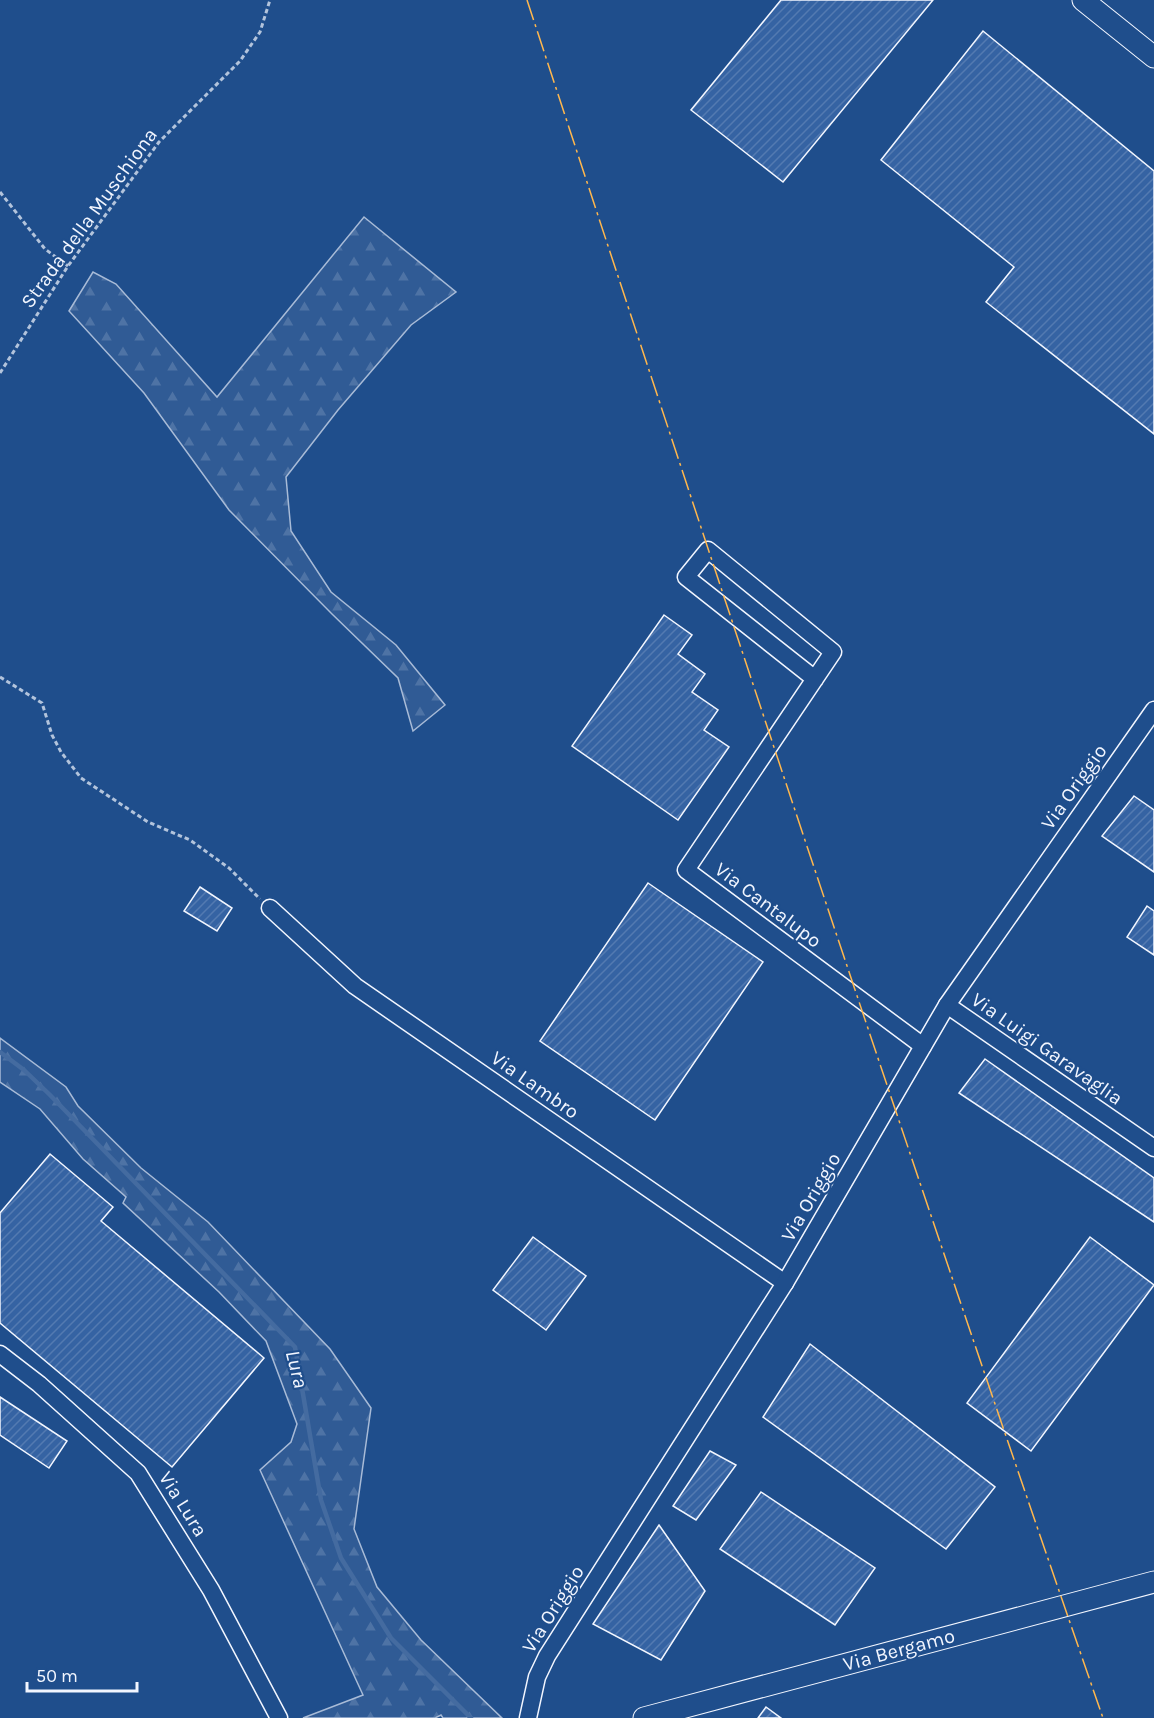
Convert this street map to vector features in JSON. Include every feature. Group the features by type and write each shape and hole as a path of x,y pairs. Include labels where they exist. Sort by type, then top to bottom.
{"main road":[{"path":"1083,0 1154,57"},
{"name":"Via Bergamo","path":"644,1718 1154,1582"}],"street":[{"name":"Via Cantalupo","path":"815,679 686,577 708,550 834,652 686,870 923,1046"},
{"name":"Via Origgio","path":"528,1718 537,1677 547,1656 785,1283 947,1005 1154,710"},
{"name":"Via Lambro","path":"270,908 355,986 785,1283"},
{"name":"Via Luigi Garavaglia","path":"947,1005 1154,1148"},
{"name":"Via Lura","path":"0,1354 39,1384 138,1473 211,1590 279,1718"}],"path":[{"name":"Strada della Muschiona","path":"0,373 68,266 159,142 240,61 260,32 270,0"},
{"path":"0,192 45,249 68,266"},
{"path":"0,677 42,703 52,735 61,752 81,778 148,822 190,840 229,868 270,908"}],"green space":[{"path":"364,217 456,292 411,325 338,410 286,477 291,531 331,592 396,645 445,705 413,731 398,678 229,510 144,393 69,311 93,272 116,284 217,397"},
{"path":"0,1038 66,1087 78,1106 141,1168 208,1222 330,1349 371,1408 354,1529 377,1587 421,1640 502,1718 443,1718 441,1715 435,1718 303,1718 363,1695 260,1470 291,1442 297,1424 266,1341 219,1292 123,1203 126,1197 83,1159 40,1109 0,1082"}],"building":[{"path":"781,0 933,0 783,182 691,110"},
{"path":"983,31 1154,171 1154,434 986,302 1014,267 881,160"},
{"path":"664,615 692,635 678,654 705,674 692,692 718,710 704,730 729,747 678,820 572,746"},
{"path":"1134,796 1154,810 1154,872 1102,836"},
{"path":"648,883 763,962 655,1120 540,1041"},
{"path":"200,887 232,908 217,931 184,911"},
{"path":"1147,906 1154,911 1154,955 1127,937"},
{"path":"985,1059 1154,1178 1154,1222 959,1093"},
{"path":"50,1154 113,1207 101,1221 264,1358 172,1467 0,1323 0,1213"},
{"path":"533,1237 586,1276 546,1330 493,1290"},
{"path":"1090,1237 1154,1285 1031,1451 967,1403"},
{"path":"810,1344 995,1487 946,1549 763,1417"},
{"path":"0,1397 67,1441 49,1468 0,1435"},
{"path":"710,1451 736,1465 696,1520 673,1506"},
{"path":"761,1492 875,1568 835,1625 720,1549"},
{"path":"659,1525 705,1591 661,1660 593,1624"},
{"path":"766,1707 781,1718 758,1718"}],"waterway":[{"name":"Lura","path":"0,1052 24,1070 49,1094 295,1347 321,1500 341,1558 391,1638 471,1718"}],"power":[{"path":"527,0 884,1075 1103,1718"}]}
